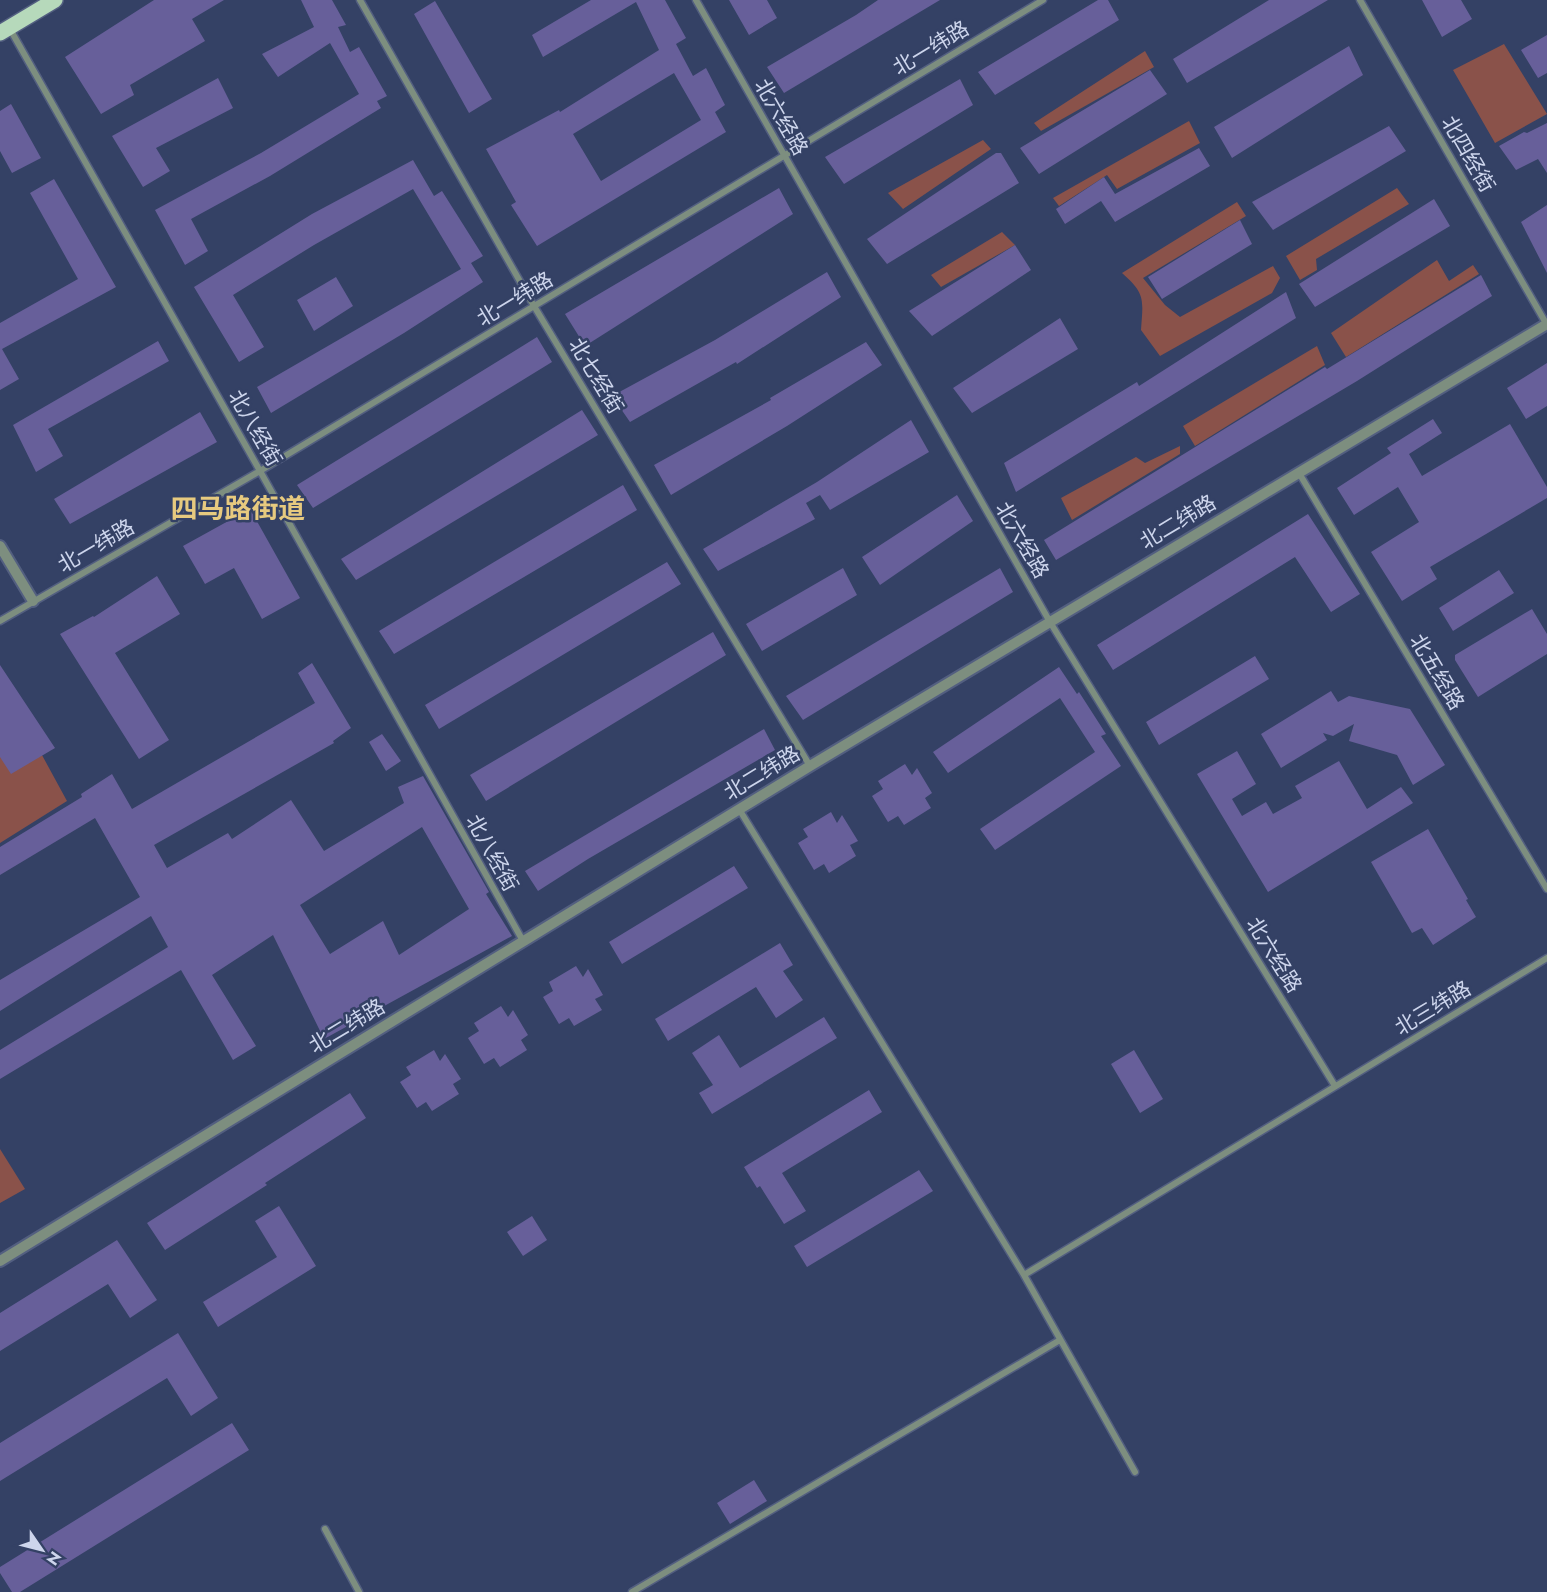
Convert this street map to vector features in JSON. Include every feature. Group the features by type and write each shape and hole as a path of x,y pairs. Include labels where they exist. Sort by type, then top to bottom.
{"main road":[{"path":"4,30 55,0"}],"street":[{"name":"北七经街","path":"360,0 534,306 810,765"},
{"name":"北六经路","path":"696,0 1050,622 1335,1086"},
{"name":"北一纬路","path":"0,621 260,471 784,156 1031,3 1043,0"},
{"name":"北四经街","path":"1360,0 1547,324"},
{"name":"北八经街","path":"4,30 260,471 523,941"},
{"name":"北二纬路","path":"0,1261 810,765 1547,324"},
{"name":"北五经路","path":"1299,473 1547,889"},
{"path":"0,546 33,601"},
{"path":"739,809 1024,1275 1135,1472"},
{"name":"北三纬路","path":"1024,1275 1547,958"},
{"path":"632,1592 1060,1340"},
{"path":"325,1528 359,1592"}],"shaded area":[{"path":"1504,44 1547,114 1495,143 1453,70"},
{"path":"1145,51 1154,67 1041,131 1034,123"},
{"path":"1189,121 1200,143 1117,189 1107,175 1059,206 1053,198"},
{"path":"983,140 991,149 903,209 888,193"},
{"path":"1397,188 1409,204 1316,259 1317,270 1300,280 1286,256"},
{"path":"1237,202 1246,216 1143,278 1165,305 1180,317 1273,266 1280,278 1272,293 1160,356 1141,330 1142,304 1139,292 1122,273"},
{"path":"1002,232 1015,245 941,287 931,275"},
{"path":"1437,260 1449,281 1473,265 1479,274 1346,357 1331,333"},
{"path":"1317,346 1325,365 1195,446 1183,426"},
{"path":"1180,446 1180,454 1072,520 1061,498 1136,457 1145,463"},
{"path":"0,678 67,801 0,843"},
{"path":"0,1149 25,1189 0,1203"}],"building":[{"path":"154,0 224,0 192,19 205,41 130,85 134,95 101,114 65,57"},
{"path":"301,0 332,0 346,25 338,27 350,52 359,47 387,96 377,101 381,108 270,176 191,219 208,251 185,265 155,210 261,153 359,94 330,43 278,77 262,54 314,27"},
{"path":"591,0 665,0 686,38 676,44 693,76 706,68 725,105 715,112 726,132 537,246 511,205 516,202 486,149 559,110 560,112 659,50 636,2 543,57 532,35","holes":["674,73 701,120 601,181 573,134"]},
{"path":"729,0 767,0 777,18 749,35"},
{"path":"878,0 940,0 784,93 767,67"},
{"path":"1098,0 1108,0 1119,20 995,95 978,72"},
{"path":"1269,0 1328,0 1187,83 1173,59"},
{"path":"1422,0 1461,0 1472,19 1442,37"},
{"path":"435,1 492,99 469,113 414,14"},
{"path":"1547,35 1547,73 1538,78 1521,50"},
{"path":"1349,46 1363,75 1232,158 1214,127"},
{"path":"1150,70 1167,94 1039,174 1020,148"},
{"path":"218,78 233,108 156,148 170,171 143,187 112,136"},
{"path":"960,79 973,105 844,184 825,157"},
{"path":"11,104 41,158 12,173 0,151 0,111"},
{"path":"1547,123 1547,173 1538,159 1516,170 1499,146 1524,132 1527,133"},
{"path":"1389,126 1406,151 1273,230 1252,202"},
{"path":"1199,148 1210,166 1115,222 1101,201 1065,224 1056,209 1104,177 1115,194"},
{"path":"996,153 1001,153 1019,183 887,264 867,239"},
{"path":"413,160 434,196 442,191 483,256 471,263 483,282 404,333 271,413 257,387 461,269 413,189 314,245 233,295 264,347 239,362 194,287 312,214"},
{"path":"54,179 116,287 2,349 19,379 0,390 0,323 78,279 30,193"},
{"path":"779,188 793,214 585,346 565,314"},
{"path":"1434,199 1450,226 1315,307 1299,284"},
{"path":"1547,205 1547,273 1521,222"},
{"path":"1240,220 1252,244 1162,299 1148,277"},
{"path":"1015,245 1031,270 932,336 909,311"},
{"path":"827,272 841,297 737,364 736,362 630,422 612,396 715,340"},
{"path":"1481,275 1492,296 1357,381 1056,560 1044,540 1325,367 1327,369"},
{"path":"336,277 353,306 314,331 297,300"},
{"path":"1286,292 1296,318 1016,492 1004,463 1137,382 1139,386"},
{"path":"1060,318 1078,349 972,413 953,388"},
{"path":"537,337 552,362 313,508 297,485"},
{"path":"158,341 169,361 48,429 63,456 36,472 13,425"},
{"path":"866,342 882,365 787,426 671,495 654,465 771,400 770,398"},
{"path":"1547,363 1547,406 1526,419 1507,388"},
{"path":"582,410 598,435 356,580 341,559"},
{"path":"200,412 217,442 70,524 54,499"},
{"path":"1433,419 1442,433 1409,454 1422,476 1510,424 1547,487 1547,498 1430,567 1437,579 1402,601 1371,552 1419,522 1398,487 1354,515 1337,488 1391,453 1387,448"},
{"path":"911,420 929,452 830,510 820,495 806,503 815,519 718,571 703,549 817,482"},
{"path":"623,485 637,510 394,654 379,631"},
{"path":"957,495 973,521 880,585 862,557"},
{"path":"250,509 300,598 262,619 234,568 205,584 183,546"},
{"path":"1308,514 1360,594 1331,612 1295,557 1113,670 1097,645"},
{"path":"667,562 681,584 439,729 425,705"},
{"path":"843,568 857,595 762,651 746,624"},
{"path":"1000,568 1013,592 803,720 786,696"},
{"path":"1499,570 1514,593 1453,631 1439,608"},
{"path":"157,576 180,614 115,653 169,740 139,759 60,634 94,617"},
{"path":"1532,609 1547,634 1547,654 1478,697 1455,660 1455,655"},
{"path":"713,632 726,655 486,801 470,775"},
{"path":"1255,656 1269,679 1159,745 1146,722"},
{"path":"312,663 351,728 333,741 334,743 154,845 167,868 228,833 232,839 291,800 324,851 404,803 398,787 423,776 489,892 486,894 512,936 324,1039 273,935 212,975 256,1046 233,1060 181,970 0,1079 0,1050 168,947 151,916 0,1011 0,980 140,897 95,818 0,875 0,847 82,797 81,794 112,774 132,809 315,703 298,673","holes":["422,827 469,909 399,955 383,921 330,954 300,905"]},
{"path":"0,665 55,748 11,774 0,757"},
{"path":"1059,667 1077,694 1079,692 1106,734 1101,736 1121,766 995,850 980,829 1095,752 1060,698 948,773 933,752"},
{"path":"1331,691 1338,702 1349,696 1410,709 1445,765 1413,785 1397,755 1349,741 1354,724 1333,736 1323,733 1327,740 1281,768 1261,734"},
{"path":"764,729 775,750 588,859 538,891 525,871"},
{"path":"382,734 401,761 386,771 369,742"},
{"path":"1237,751 1256,784 1232,799 1242,816 1266,802 1273,814 1302,798 1295,786 1339,761 1367,809 1401,787 1413,803 1268,892 1197,774"},
{"path":"905,764 912,775 917,768 932,793 925,798 931,808 904,825 898,816 888,822 872,796 883,789 878,781"},
{"path":"831,812 837,823 842,815 858,841 850,845 856,856 829,873 824,864 814,870 798,843 808,837 803,829"},
{"path":"1428,829 1476,917 1433,945 1422,928 1412,933 1371,862"},
{"path":"734,866 748,888 622,964 609,942"},
{"path":"780,943 793,965 783,971 803,1000 776,1018 756,987 668,1041 655,1019"},
{"path":"576,966 583,977 588,969 603,995 595,999 602,1010 574,1026 569,1018 559,1024 543,997 553,991 549,982"},
{"path":"501,1006 508,1017 513,1010 528,1035 521,1040 527,1050 500,1067 494,1058 484,1064 468,1038 479,1031 474,1023"},
{"path":"824,1017 837,1038 712,1114 699,1093 713,1085 692,1053 719,1035 740,1068"},
{"path":"434,1050 440,1061 445,1054 461,1079 453,1084 459,1094 432,1111 426,1102 417,1108 400,1082 411,1075 406,1067"},
{"path":"1134,1050 1163,1099 1140,1113 1111,1064"},
{"path":"869,1090 882,1112 782,1173 806,1211 784,1224 760,1186 757,1188 744,1167"},
{"path":"350,1093 366,1118 165,1250 147,1223"},
{"path":"919,1170 933,1191 807,1267 794,1246"},
{"path":"279,1206 316,1266 218,1327 203,1302 277,1257 255,1221"},
{"path":"532,1216 547,1240 523,1256 507,1232"},
{"path":"117,1240 157,1300 130,1318 108,1284 0,1351 0,1313"},
{"path":"178,1333 218,1398 191,1416 167,1378 0,1481 0,1443"},
{"path":"232,1423 249,1450 20,1592 12,1592 0,1573 0,1567"},
{"path":"754,1480 767,1501 730,1524 717,1503"}],"district":[{"name":"四马路街道","path":"238,508"}]}
